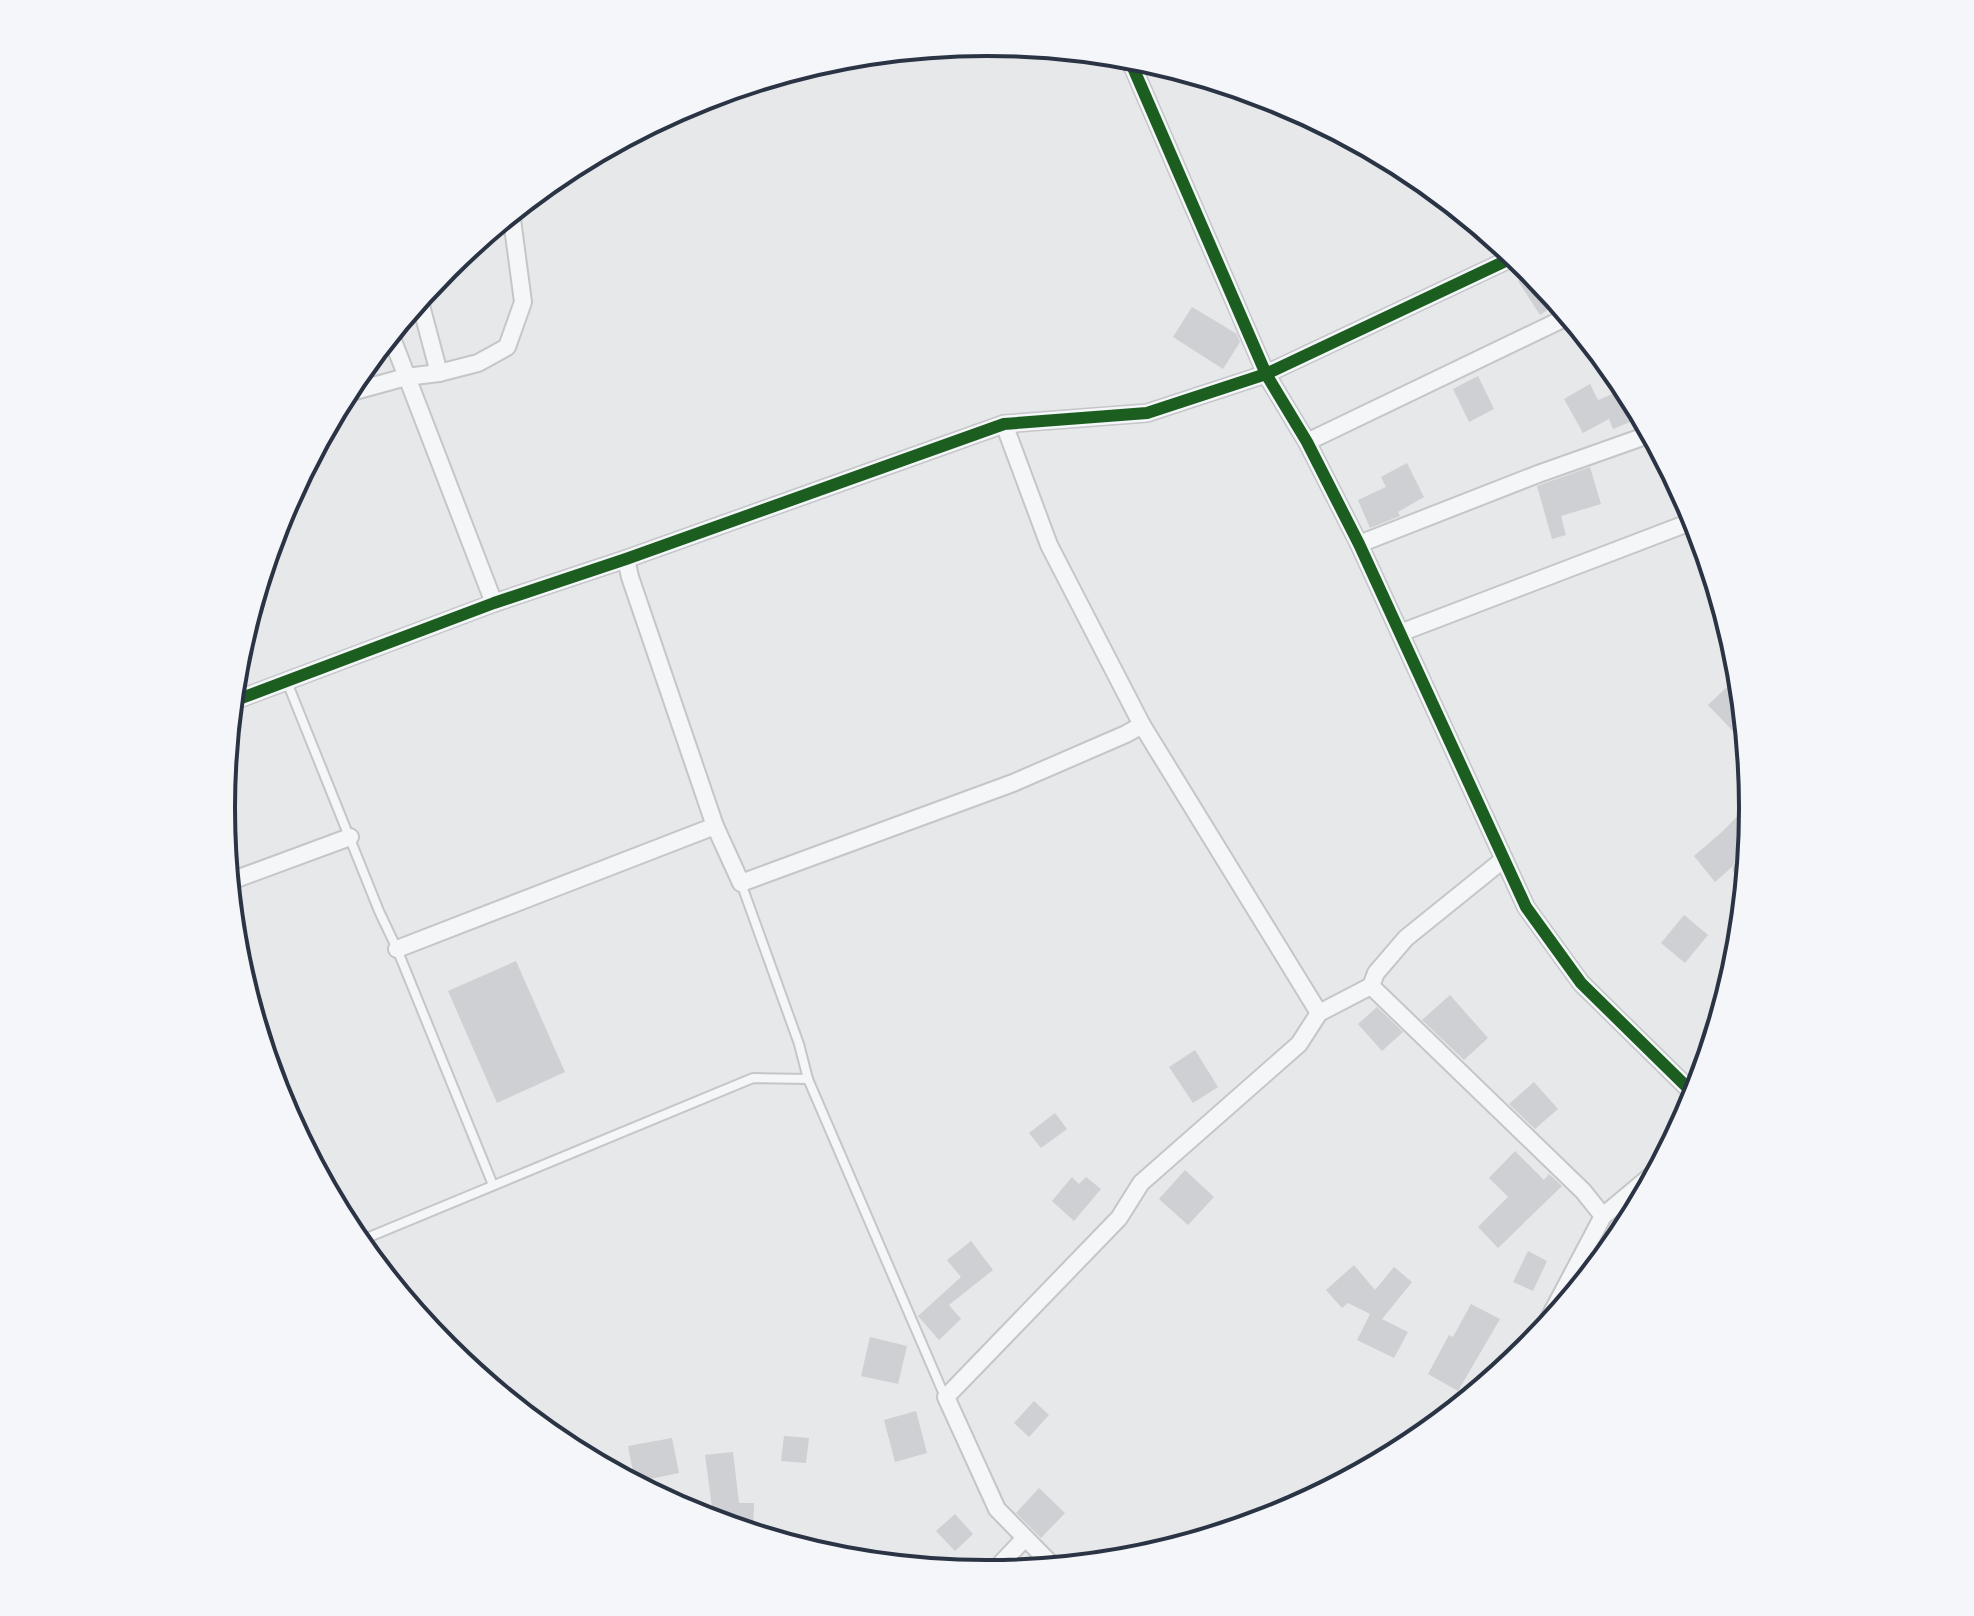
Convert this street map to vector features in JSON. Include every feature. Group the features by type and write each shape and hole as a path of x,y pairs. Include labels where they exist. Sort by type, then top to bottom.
{"street":[{"path":"1134,70 1266,374 1307,442 1359,544 1526,907 1581,983 1686,1086"},
{"path":"363,389 478,363 507,347 523,302 513,225"},
{"path":"243,698 494,603 1004,424 1147,413 1266,374 1504,262"},
{"path":"423,311 439,373"},
{"path":"1307,442 1559,321"},
{"path":"394,345 494,603"},
{"path":"1004,424 1049,545 1142,725 1319,1013"},
{"path":"1359,544 1641,438"},
{"path":"1400,633 1684,525"},
{"path":"626,559 715,826 741,883 1013,783 1142,725"},
{"path":"397,949 715,826"},
{"path":"239,878 350,837"},
{"path":"1044,1557 997,1509 946,1397 1119,1218 1141,1183 1299,1044 1319,1013 1371,986 1376,973 1406,938 1504,859"},
{"path":"1371,986 1583,1191 1603,1216"},
{"path":"1564,1290 1603,1216 1634,1190"},
{"path":"1005,1559 1025,1538"}],"lane":[{"path":"287,682 493,1185"},
{"path":"741,883 799,1044 808,1079 946,1397"},
{"path":"370,1237 753,1078 808,1079"}],"building":[{"path":"1521,279 1549,309 1540,315 1518,281"},
{"path":"1192,307 1237,334 1240,342 1223,369 1173,337"},
{"path":"1478,376 1494,409 1469,422 1453,389"},
{"path":"1590,384 1598,400 1614,393 1631,421 1613,429 1609,419 1583,433 1564,399"},
{"path":"1407,463 1424,497 1398,512 1400,516 1370,528 1358,500 1386,487 1381,477"},
{"path":"1590,467 1601,504 1561,516 1566,535 1552,539 1537,486"},
{"path":"1727,687 1730,690 1735,733 1708,705"},
{"path":"1739,815 1737,860 1715,882 1694,856"},
{"path":"1684,915 1708,935 1685,963 1661,943"},
{"path":"516,961 565,1072 497,1103 448,991"},
{"path":"1450,995 1488,1038 1464,1060 1422,1020"},
{"path":"1377,1007 1403,1032 1382,1051 1358,1024"},
{"path":"1195,1050 1218,1087 1193,1103 1169,1067"},
{"path":"1534,1082 1558,1109 1535,1129 1509,1104"},
{"path":"1055,1113 1067,1129 1041,1148 1029,1133"},
{"path":"1515,1151 1544,1180 1549,1174 1562,1186 1498,1248 1478,1227 1508,1197 1489,1178"},
{"path":"1185,1170 1214,1197 1188,1225 1159,1199"},
{"path":"1072,1177 1079,1184 1086,1177 1101,1189 1074,1221 1052,1201"},
{"path":"971,1241 993,1270 949,1305 961,1319 939,1340 918,1316 961,1277 947,1260"},
{"path":"1528,1251 1547,1261 1533,1291 1513,1282"},
{"path":"1354,1265 1375,1290 1394,1267 1412,1282 1382,1319 1408,1332 1394,1358 1357,1340 1370,1314 1348,1303 1342,1308 1326,1290"},
{"path":"1471,1304 1500,1319 1458,1391 1428,1374 1449,1335 1453,1337"},
{"path":"870,1337 907,1346 898,1384 861,1376"},
{"path":"1034,1401 1049,1415 1029,1437 1014,1423"},
{"path":"916,1411 927,1453 895,1462 884,1420"},
{"path":"784,1436 809,1438 806,1463 781,1461"},
{"path":"672,1438 679,1473 649,1479 633,1471 628,1446"},
{"path":"733,1452 739,1503 754,1503 753,1522 712,1508 705,1455"},
{"path":"1039,1488 1065,1513 1041,1538 1016,1513"},
{"path":"955,1514 973,1534 955,1551 936,1531"}],"cycle path":[{"path":"1134,70 1266,374 1307,442 1359,544 1526,907 1581,983 1686,1086"},
{"path":"243,697 494,603 1004,424 1147,413 1266,374 1504,262"}]}
